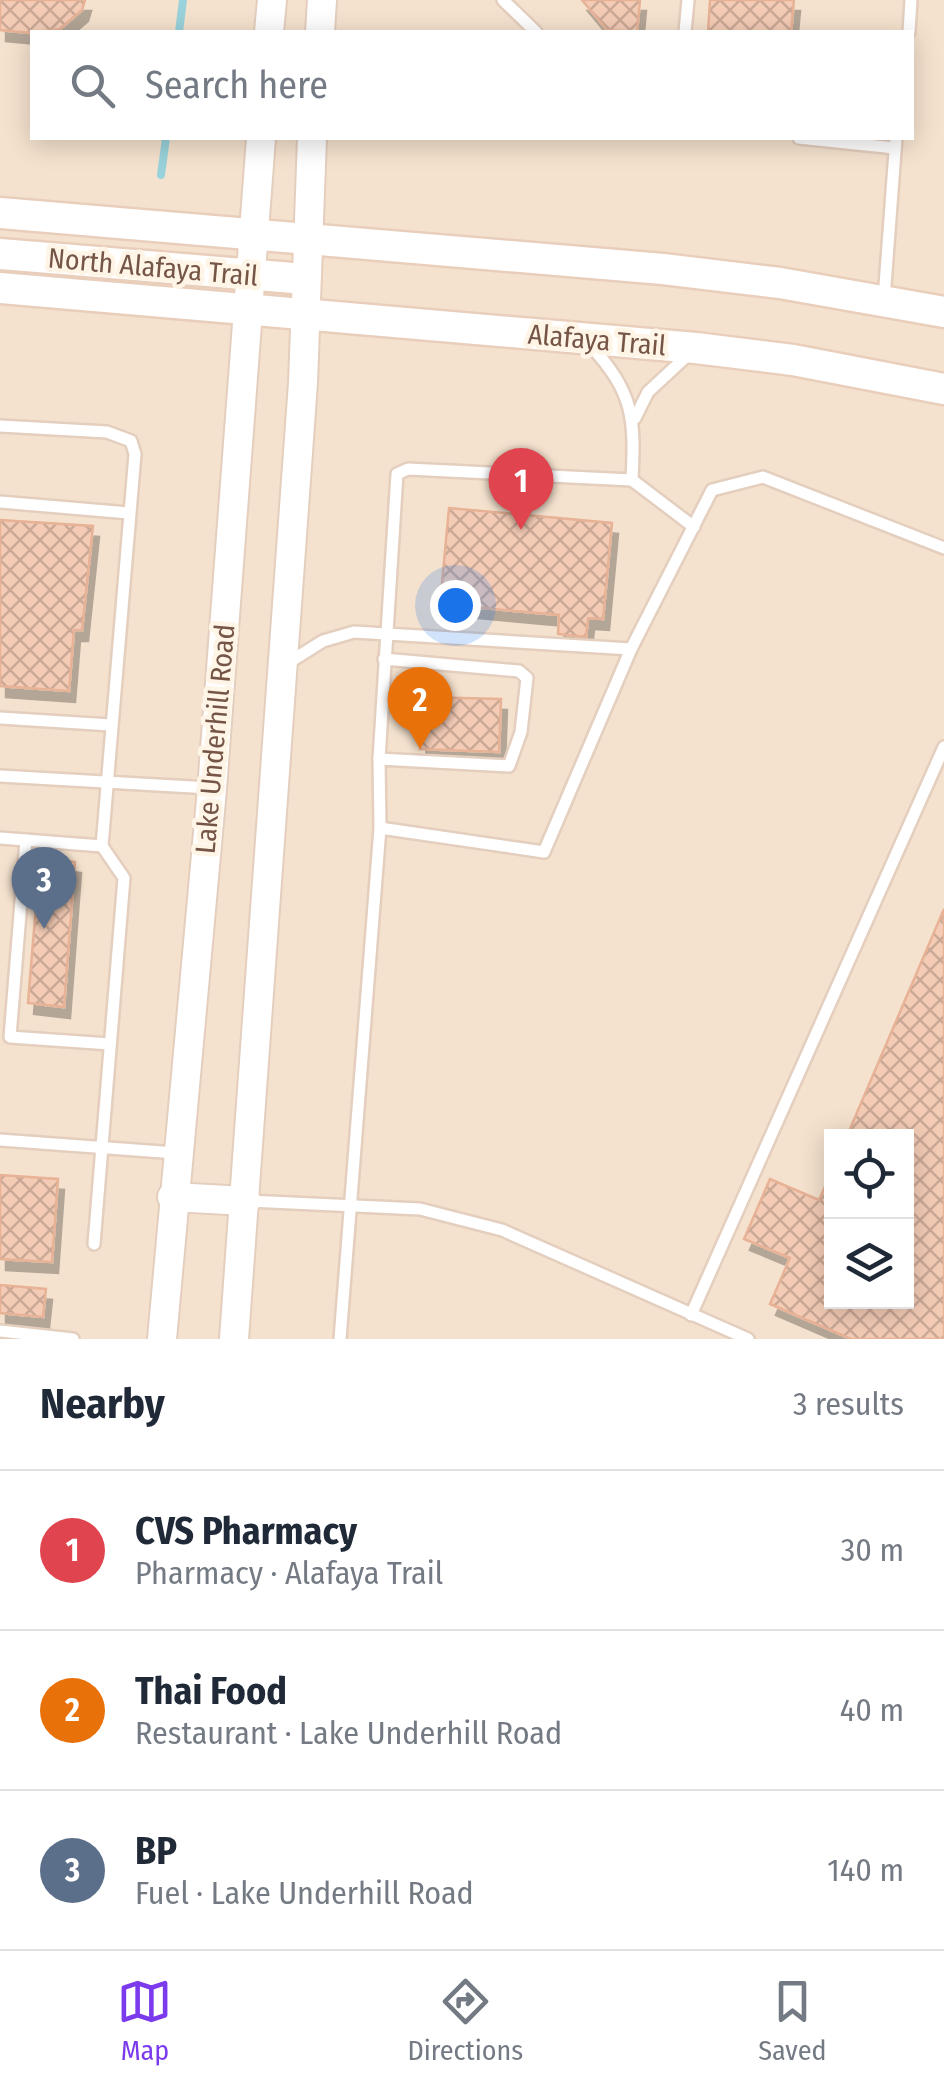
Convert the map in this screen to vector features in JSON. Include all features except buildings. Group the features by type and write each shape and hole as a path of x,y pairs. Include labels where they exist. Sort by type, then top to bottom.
{"main road":[{"name":"North Alafaya Trail","path":"0,213 252,235"},
{"path":"252,235 662,270 884,298 944,312"},
{"name":"North Alafaya Trail","path":"0,254 306,279"},
{"name":"North Alafaya Trail","path":"0,288 248,310"},
{"name":"Alafaya Trail","path":"248,310 696,348 793,360 944,388"}],"street":[{"path":"269,30 272,0"},
{"path":"320,30 322,0"},
{"name":"Lake Underhill Road","path":"162,1339 212,788 261,140"},
{"path":"234,1339 304,316 312,140"},
{"path":"172,1197 246,1201"}],"lane":[{"path":"503,0 534,30"},
{"path":"685,30 688,0"},
{"path":"909,30 911,0"},
{"path":"838,140 896,143 884,298"},
{"path":"584,338 625,390 635,418 632,480"},
{"path":"635,418 648,392 696,348"},
{"path":"0,426 107,432 132,441 102,846 124,878 94,1244"},
{"path":"340,1339 380,828 379,759 397,474 408,469 632,480 694,527"},
{"path":"380,828 544,852 631,649 712,490 763,477 944,548"},
{"path":"0,502 129,513"},
{"path":"281,668 336,636 386,634 631,649"},
{"path":"379,759 510,766 520,732 527,678 520,670 384,659"},
{"path":"0,718 111,725"},
{"path":"690,1315 944,748"},
{"path":"0,776 212,788"},
{"path":"0,838 102,846"},
{"path":"26,840 14,984 5,1037 110,1044"},
{"path":"0,982 14,984"},
{"path":"0,1140 176,1153"},
{"path":"246,1201 420,1209 502,1230 748,1339"},
{"path":"0,1331 73,1339"}],"shaded area":[{"path":"0,0 944,0 944,1339 0,1339"}],"waterway":[{"path":"179,30 183,0"},
{"path":"161,175 166,140"}],"place":[{"name":"CVS Pharmacy","path":"521,530"},
{"name":"Thai Food","path":"420,749"},
{"name":"BP","path":"44,929"}]}
